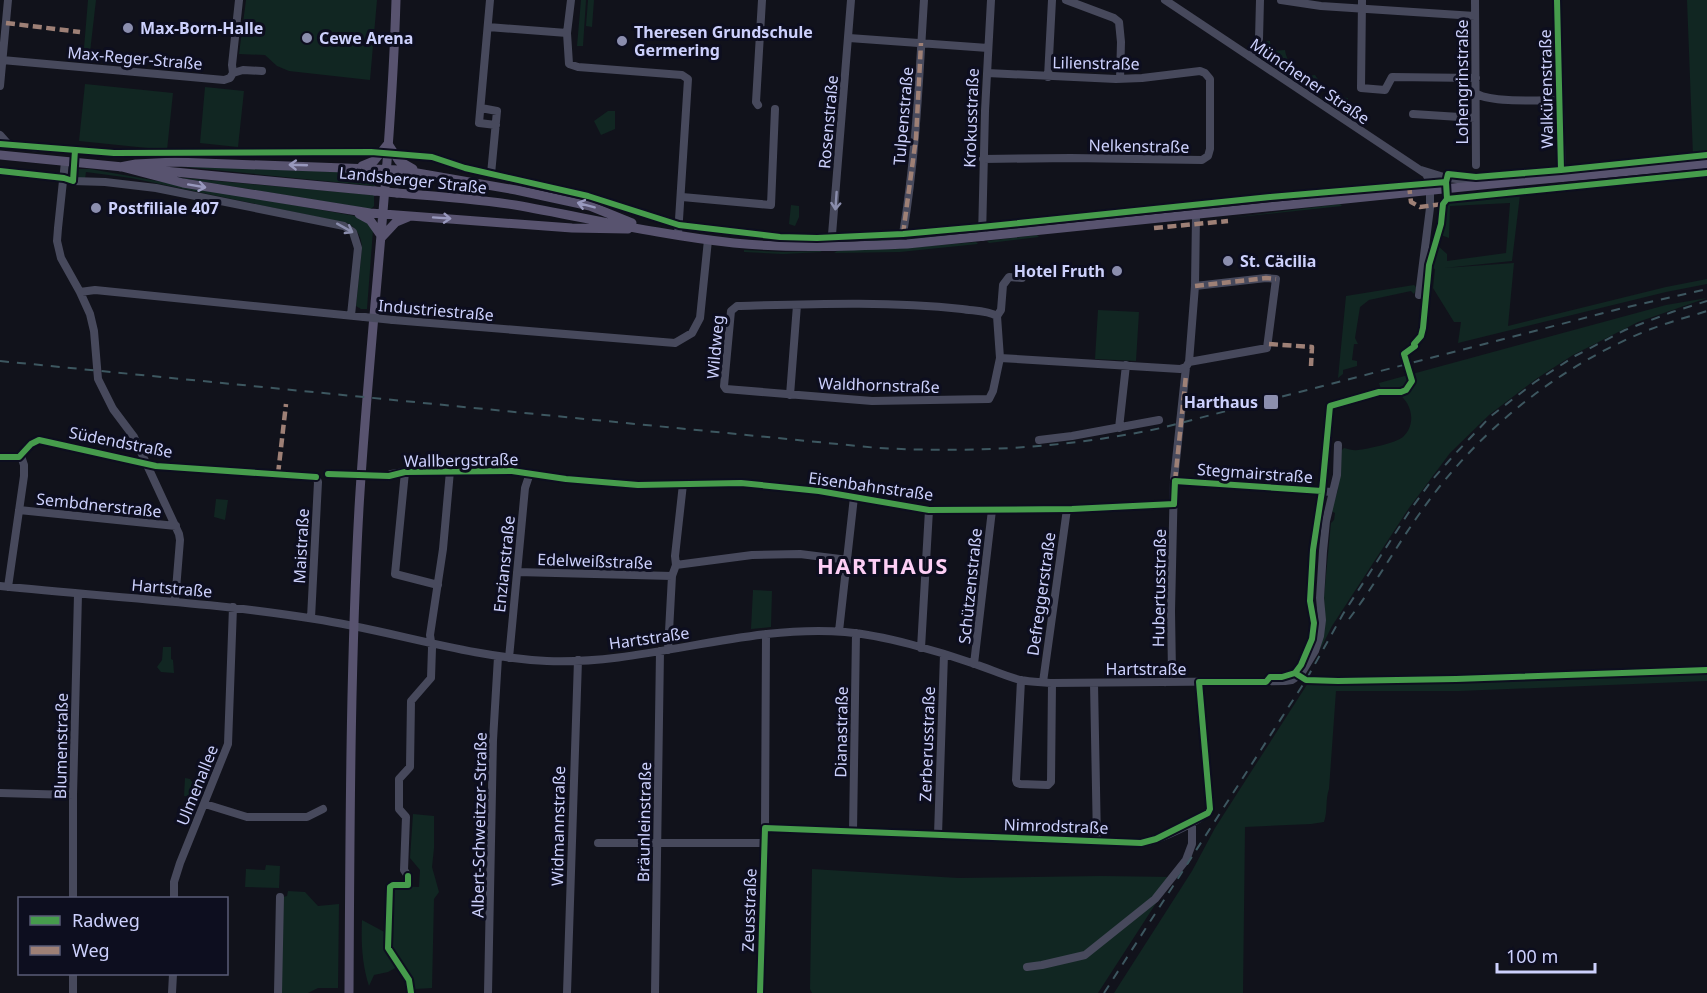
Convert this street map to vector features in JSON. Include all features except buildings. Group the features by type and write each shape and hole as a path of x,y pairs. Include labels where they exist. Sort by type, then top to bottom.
{"main road":[{"path":"349,993 352,626 362,458 387,169 396,0"},
{"path":"357,168 374,161 388,144"},
{"path":"388,144 402,164 423,173"},
{"name":"Landsberger Straße","path":"0,155 511,205 708,240 785,247 907,244 1707,164"},
{"path":"120,167 176,162 387,169 423,173 590,206 639,228"},
{"path":"120,167 183,183 383,214 606,230 639,228"},
{"path":"351,210 370,220 382,237"},
{"path":"382,237 396,222 414,216"}],"street":[{"path":"0,86 3,21 8,0"},
{"path":"233,73 239,0"},
{"path":"490,0 479,123 496,125"},
{"path":"571,0 567,33 568,62 574,66 682,75 688,79 678,235"},
{"path":"759,105 756,102 762,0"},
{"name":"Rosenstraße","path":"831,247 851,0"},
{"name":"Tulpenstraße","path":"903,234 914,157 924,0"},
{"name":"Krokusstraße","path":"982,237 983,159 991,0"},
{"path":"1048,76 1052,0"},
{"path":"1066,0 1119,22 1120,79"},
{"name":"Münchener Straße","path":"1165,0 1421,170"},
{"path":"1250,57 1259,39 1260,0"},
{"path":"1281,0 1321,6 1361,4 1475,16"},
{"name":"Lohengrinstraße","path":"1475,0 1476,165"},
{"name":"Walkürenstraße","path":"1557,0 1562,178"},
{"path":"1361,4 1361,88 1385,90 1392,77 1476,78"},
{"path":"488,27 567,33"},
{"path":"849,38 988,48"},
{"name":"Max-Reger-Straße","path":"2,60 224,80 230,78 233,73 243,70 262,71"},
{"name":"Lilienstraße","path":"987,73 1120,79 1200,71 1205,73"},
{"name":"Nelkenstraße","path":"983,159 1202,160 1208,156 1210,149 1210,79 1205,73"},
{"path":"1477,94 1482,97 1560,100"},
{"path":"481,108 497,111 492,174"},
{"path":"682,197 771,205 775,109"},
{"path":"1413,114 1475,118"},
{"path":"0,135 8,144 40,148"},
{"path":"65,162 57,242 61,258 87,305 94,331 98,379 113,409 134,437 176,526 180,540 175,602"},
{"path":"1421,170 1450,178 1492,184"},
{"path":"1419,295 1431,191 1429,179 1421,170"},
{"path":"0,171 73,181 156,188 339,224 353,232 358,248 351,315"},
{"name":"Hubertusstraße","path":"1165,682 1172,672 1173,504 1194,286 1197,215"},
{"name":"Industriestraße","path":"80,292 95,290 393,320 675,343 692,333 700,318 708,240"},
{"name":"Waldhornstraße","path":"726,389 879,401 989,399 1000,358 997,316 1001,310 1005,281 1009,277 1022,278"},
{"path":"1000,358 1180,369 1187,364 1267,348 1276,279 1266,278 1194,286"},
{"path":"790,394 797,305 877,304 943,307 990,312 997,316"},
{"name":"Wildweg","path":"726,389 724,386 733,308 797,305"},
{"path":"1119,428 1126,365"},
{"path":"1039,440 1159,420"},
{"name":"Südendstraße","path":"0,457 14,459 21,456 31,444 39,441 156,466 316,477"},
{"path":"1332,492 1337,475 1338,444"},
{"path":"4,587 24,476 21,456"},
{"name":"Wallbergstraße","path":"408,876 405,870 406,817 399,809 399,779 410,767 410,703 431,678 430,635 438,585 450,471"},
{"name":"Wallbergstraße","path":"391,474 450,471 530,473"},
{"path":"405,472 395,574 438,585"},
{"name":"Eisenbahnstraße","path":"530,473 615,484 741,483 854,496 929,510 1067,509 1173,504"},
{"name":"Enzianstraße","path":"508,658 525,488 530,473"},
{"name":"Maistraße","path":"311,618 318,482 316,477"},
{"name":"Stegmairstraße","path":"1175,481 1332,492"},
{"name":"Bräunleinstraße","path":"655,993 657,844 664,650 672,576 676,565 682,484"},
{"name":"Hartstraße","path":"4,587 175,602 311,618 498,657 547,661 578,660 664,650 766,634 840,631 944,654 1021,680 1052,683 1285,681 1298,677 1311,658 1320,636 1326,521 1332,492"},
{"path":"840,631 854,496"},
{"name":"Defreggerstraße","path":"1043,682 1067,509"},
{"name":"Sembdnerstraße","path":"19,510 176,526"},
{"path":"921,648 929,510"},
{"name":"Schützenstraße","path":"974,664 992,510"},
{"name":"Edelweißstraße","path":"676,565 754,555 800,554 848,560"},
{"name":"Edelweißstraße","path":"517,572 672,576"},
{"name":"Blumenstraße","path":"73,897 78,594"},
{"name":"Ulmenallee","path":"174,897 174,882 180,863 228,744 233,608"},
{"name":"Dianastraße","path":"853,832 856,633"},
{"name":"Zeusstraße","path":"760,993 765,843 766,634"},
{"name":"Zerberusstraße","path":"938,835 944,654"},
{"name":"Albert-Schweitzer-Straße","path":"488,993 494,723 498,657"},
{"name":"Widmannstraße","path":"567,993 578,660"},
{"path":"1021,680 1016,780 1020,784 1048,785 1051,782 1052,683"},
{"name":"Nimrodstraße","path":"765,828 1146,843 1192,822 1208,813 1210,809 1199,682"},
{"path":"1094,683 1097,841"},
{"path":"0,793 73,795"},
{"path":"205,804 247,818 307,817 322,809"},
{"path":"1027,967 1085,955 1155,899 1186,860 1192,844 1192,822"},
{"path":"598,843 765,843"},
{"path":"278,993 279,897"},
{"path":"73,975 73,993"},
{"path":"172,993 173,975"}],"green space":[{"path":"88,0 96,0 89,61 83,60"},
{"name":"Cewe Arena","path":"246,0 377,0 370,80 289,71 277,66 265,55 239,54"},
{"path":"581,0 586,0 583,46 577,46"},
{"path":"588,0 594,0 592,27 586,26"},
{"path":"1687,0 1707,0 1707,152 1693,156"},
{"path":"1263,41 1270,41 1271,51 1285,50 1288,61 1299,72 1315,75 1319,81 1313,91 1264,58"},
{"path":"85,84 173,93 167,150 79,141"},
{"path":"205,87 244,91 238,147 200,143"},
{"path":"1332,96 1348,98 1346,113 1321,98"},
{"path":"608,111 615,111 615,129 601,135 594,121"},
{"path":"175,166 375,173 377,174 375,186"},
{"path":"1707,168 1707,172 1450,197 1450,195"},
{"path":"77,169 90,169 366,219 373,230 367,309 356,306 362,247 358,233 347,223 131,178 86,172 85,179 75,179"},
{"path":"174,177 374,195 374,206 371,209"},
{"path":"1520,195 1512,261 1444,268 1514,263 1508,326 1666,287 1707,279 1707,284 1458,343 1461,322 1454,322 1433,288 1435,269 1432,268 1431,263 1437,245 1447,254 1447,261 1506,253 1510,203 1450,206 1449,238 1441,235 1446,205 1452,201"},
{"path":"1340,204 1342,206 1229,218"},
{"path":"791,205 799,206 799,217 795,226 789,224"},
{"path":"975,231 883,241 840,241"},
{"path":"730,234 821,241 780,241 730,236"},
{"path":"1037,235 1039,237 989,243 987,241"},
{"path":"976,242 978,244 900,252 834,253 839,250 905,248"},
{"path":"744,250 822,252 783,254 744,252"},
{"path":"1414,285 1417,288 1414,294 1411,291 1369,300 1360,307 1355,338 1358,344 1354,344 1352,360 1357,361 1357,366 1343,370 1343,374 1338,378 1346,296"},
{"path":"1707,298 1638,322 1573,355 1536,379 1489,415 1450,453 1409,508 1332,626 1320,650 1325,621 1324,596 1331,523 1335,513 1331,511 1338,490 1339,453 1344,448 1356,450 1394,441 1403,437 1410,426 1411,413 1406,402 1397,390 1381,389 1379,383 1666,305"},
{"path":"1098,310 1139,312 1136,361 1095,359"},
{"path":"216,499 228,500 225,520 214,517"},
{"path":"753,590 772,591 771,627 751,629"},
{"path":"163,647 171,647 174,673 161,672 157,667 162,660"},
{"path":"1707,672 1707,681 1459,691 1336,691 1329,789 1324,822 1245,827 1243,993 1114,993 1192,871 1215,828 1308,683 1458,683 1500,679"},
{"path":"185,778 190,779 196,788 197,797 184,796"},
{"path":"413,814 434,816 432,867 439,892 434,899 432,988 415,989 403,966 374,975 369,986 362,953 362,920 390,935 391,889 394,886 419,887 420,870 410,858"},
{"path":"266,865 280,866 279,888 245,887 246,869 265,870"},
{"path":"812,869 958,878 1173,877 1098,993 812,993 810,989"},
{"path":"288,891 305,892 318,906 339,904 338,988 318,988 308,993 281,993 283,897 287,896"}],"railway":[{"path":"0,361 878,448 985,449 1091,440 1161,428 1623,308 1707,289"},
{"path":"1104,993 1306,680 1343,614 1432,480 1491,416 1535,382 1575,356 1625,330 1707,301"},
{"path":"1349,619 1442,483 1467,455 1522,404 1552,382 1617,344 1651,329 1707,311"}],"marked path":[{"path":"6,23 80,32"},
{"path":"903,234 916,138 921,43"},
{"path":"1409,185 1411,202 1420,207 1443,204"},
{"path":"1154,228 1228,221"},
{"path":"1195,286 1266,278 1276,279"},
{"path":"1269,344 1312,347 1311,366"},
{"path":"1175,481 1186,375"},
{"path":"278,474 286,404"}],"cycle path":[{"path":"1557,0 1561,170"},
{"path":"0,144 114,153 371,152 432,157 465,168 588,196 679,225 780,237 817,238 903,234 1270,197 1446,182"},
{"path":"0,171 73,181 75,150"},
{"path":"760,993 765,828 1141,843 1156,839 1208,813 1210,809 1199,682 1266,682 1270,677 1282,677 1295,673 1301,665 1312,639 1314,623 1310,601 1313,550 1322,491 1330,406 1379,392 1401,392 1406,390 1412,381 1404,354 1415,346 1423,328 1429,265 1441,224 1443,204 1447,199 1448,174 1476,177 1707,155"},
{"path":"1447,199 1707,173"},
{"path":"0,457 19,457 31,444 39,440 156,466 316,477"},
{"path":"328,474 389,476 405,472 512,471 566,479 638,485 741,483 819,491 929,510 1072,509 1174,504 1175,481 1322,491"},
{"path":"1295,673 1306,680 1338,681 1707,670"},
{"path":"408,876 408,885 390,887 388,948 409,980 411,993"}],"place":[{"name":"Max-Born-Halle","path":"128,28"},
{"name":"Cewe Arena","path":"307,38"},
{"name":"Theresen Grundschule Germering","path":"622,41"},
{"name":"Postfiliale 407","path":"96,208"},
{"name":"St. Cäcilia","path":"1228,261"},
{"name":"Hotel Fruth","path":"1117,271"},
{"name":"Harthaus","path":"1271,402"}],"district":[{"name":"HARTHAUS","path":"883,565"}]}
